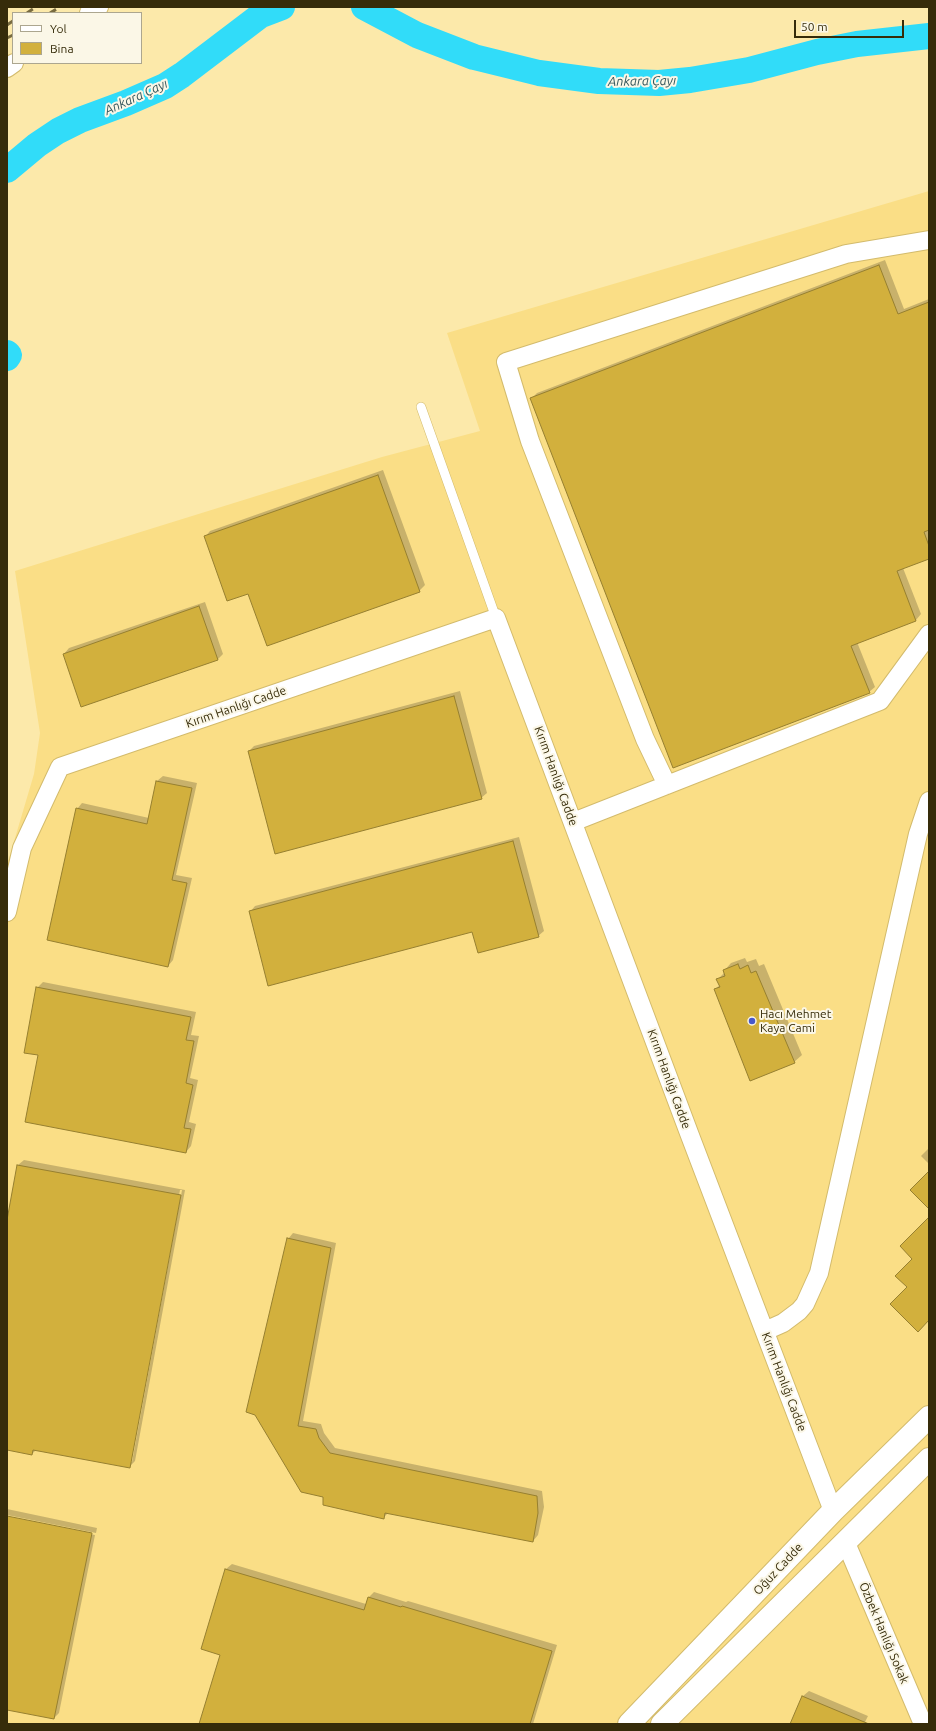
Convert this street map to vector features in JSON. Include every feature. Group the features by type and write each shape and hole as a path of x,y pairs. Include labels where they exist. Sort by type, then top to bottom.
{"street":[{"path":"667,785 645,739 530,441 506,362 846,254 929,240"},
{"name":"Kırım Hanlığı Cadde","path":"7,912 22,848 60,767 496,618 833,1510"},
{"path":"573,822 880,701 929,634"},
{"path":"765,1331 783,1323 799,1311 808,1299 819,1273 918,834 929,800"},
{"name":"Oğuz Cadde","path":"629,1724 833,1510 929,1417"},
{"path":"662,1724 929,1459"},
{"path":"833,1510 846,1543"},
{"name":"Özbek Hanlığı Sokak","path":"846,1543 923,1724"}],"lane":[{"path":"421,407 496,618"}],"shaded area":[{"path":"929,191 929,1724 7,1724 7,865 34,774 40,733 15,571 382,457 480,431 447,333"}],"building":[{"path":"879,265 898,314 929,302 929,530 924,532 929,546 929,559 897,571 916,621 851,646 870,693 673,768 530,398"},
{"path":"378,475 420,592 267,646 248,594 227,601 204,536"},
{"path":"199,606 218,660 81,707 63,654"},
{"path":"454,696 482,799 275,854 248,751"},
{"path":"156,781 192,788 172,880 187,883 168,967 47,940 76,808 147,824"},
{"path":"513,841 539,937 478,953 472,932 268,986 249,911"},
{"name":"Hacı Mehmet Kaya Cami","path":"738,964 740,969 748,965 751,973 756,971 795,1063 750,1081 714,989 720,987 716,979 725,976 723,970"},
{"path":"36,987 191,1017 186,1040 194,1041 186,1083 193,1085 184,1128 191,1129 186,1153 25,1122 38,1055 24,1053"},
{"path":"17,1165 181,1195 130,1468 33,1450 32,1455 7,1450 7,1220"},
{"path":"929,1171 929,1209 910,1190"},
{"path":"929,1217 929,1320 918,1332 890,1304 907,1287 895,1276 912,1259 900,1246"},
{"path":"287,1238 331,1248 298,1426 316,1429 319,1438 330,1453 537,1496 538,1513 533,1542 385,1513 384,1519 323,1505 323,1497 301,1492 255,1415 246,1412"},
{"path":"7,1516 92,1533 54,1719 7,1710"},
{"path":"225,1569 364,1610 368,1597 552,1651 530,1724 199,1724 220,1655 201,1649"},
{"path":"802,1696 869,1724 790,1724"}],"waterway":[{"name":"Ankara Çayı","path":"7,170 37,145 58,131 80,120 126,103 165,86 182,75 261,15 282,7"},
{"name":"Ankara Çayı","path":"364,7 417,35 474,57 539,73 599,81 659,83 690,80 749,70 817,52 857,44 929,36"},
{"name":"Ankara Çayı","path":"7,353 9,355 7,358"}],"railway":[{"path":"28,12 36,7"},
{"path":"52,12 60,7"},
{"path":"7,25 12,22"},
{"path":"7,38 12,36"}],"place":[{"name":"Hacı Mehmet Kaya Cami","path":"752,1021"}]}
